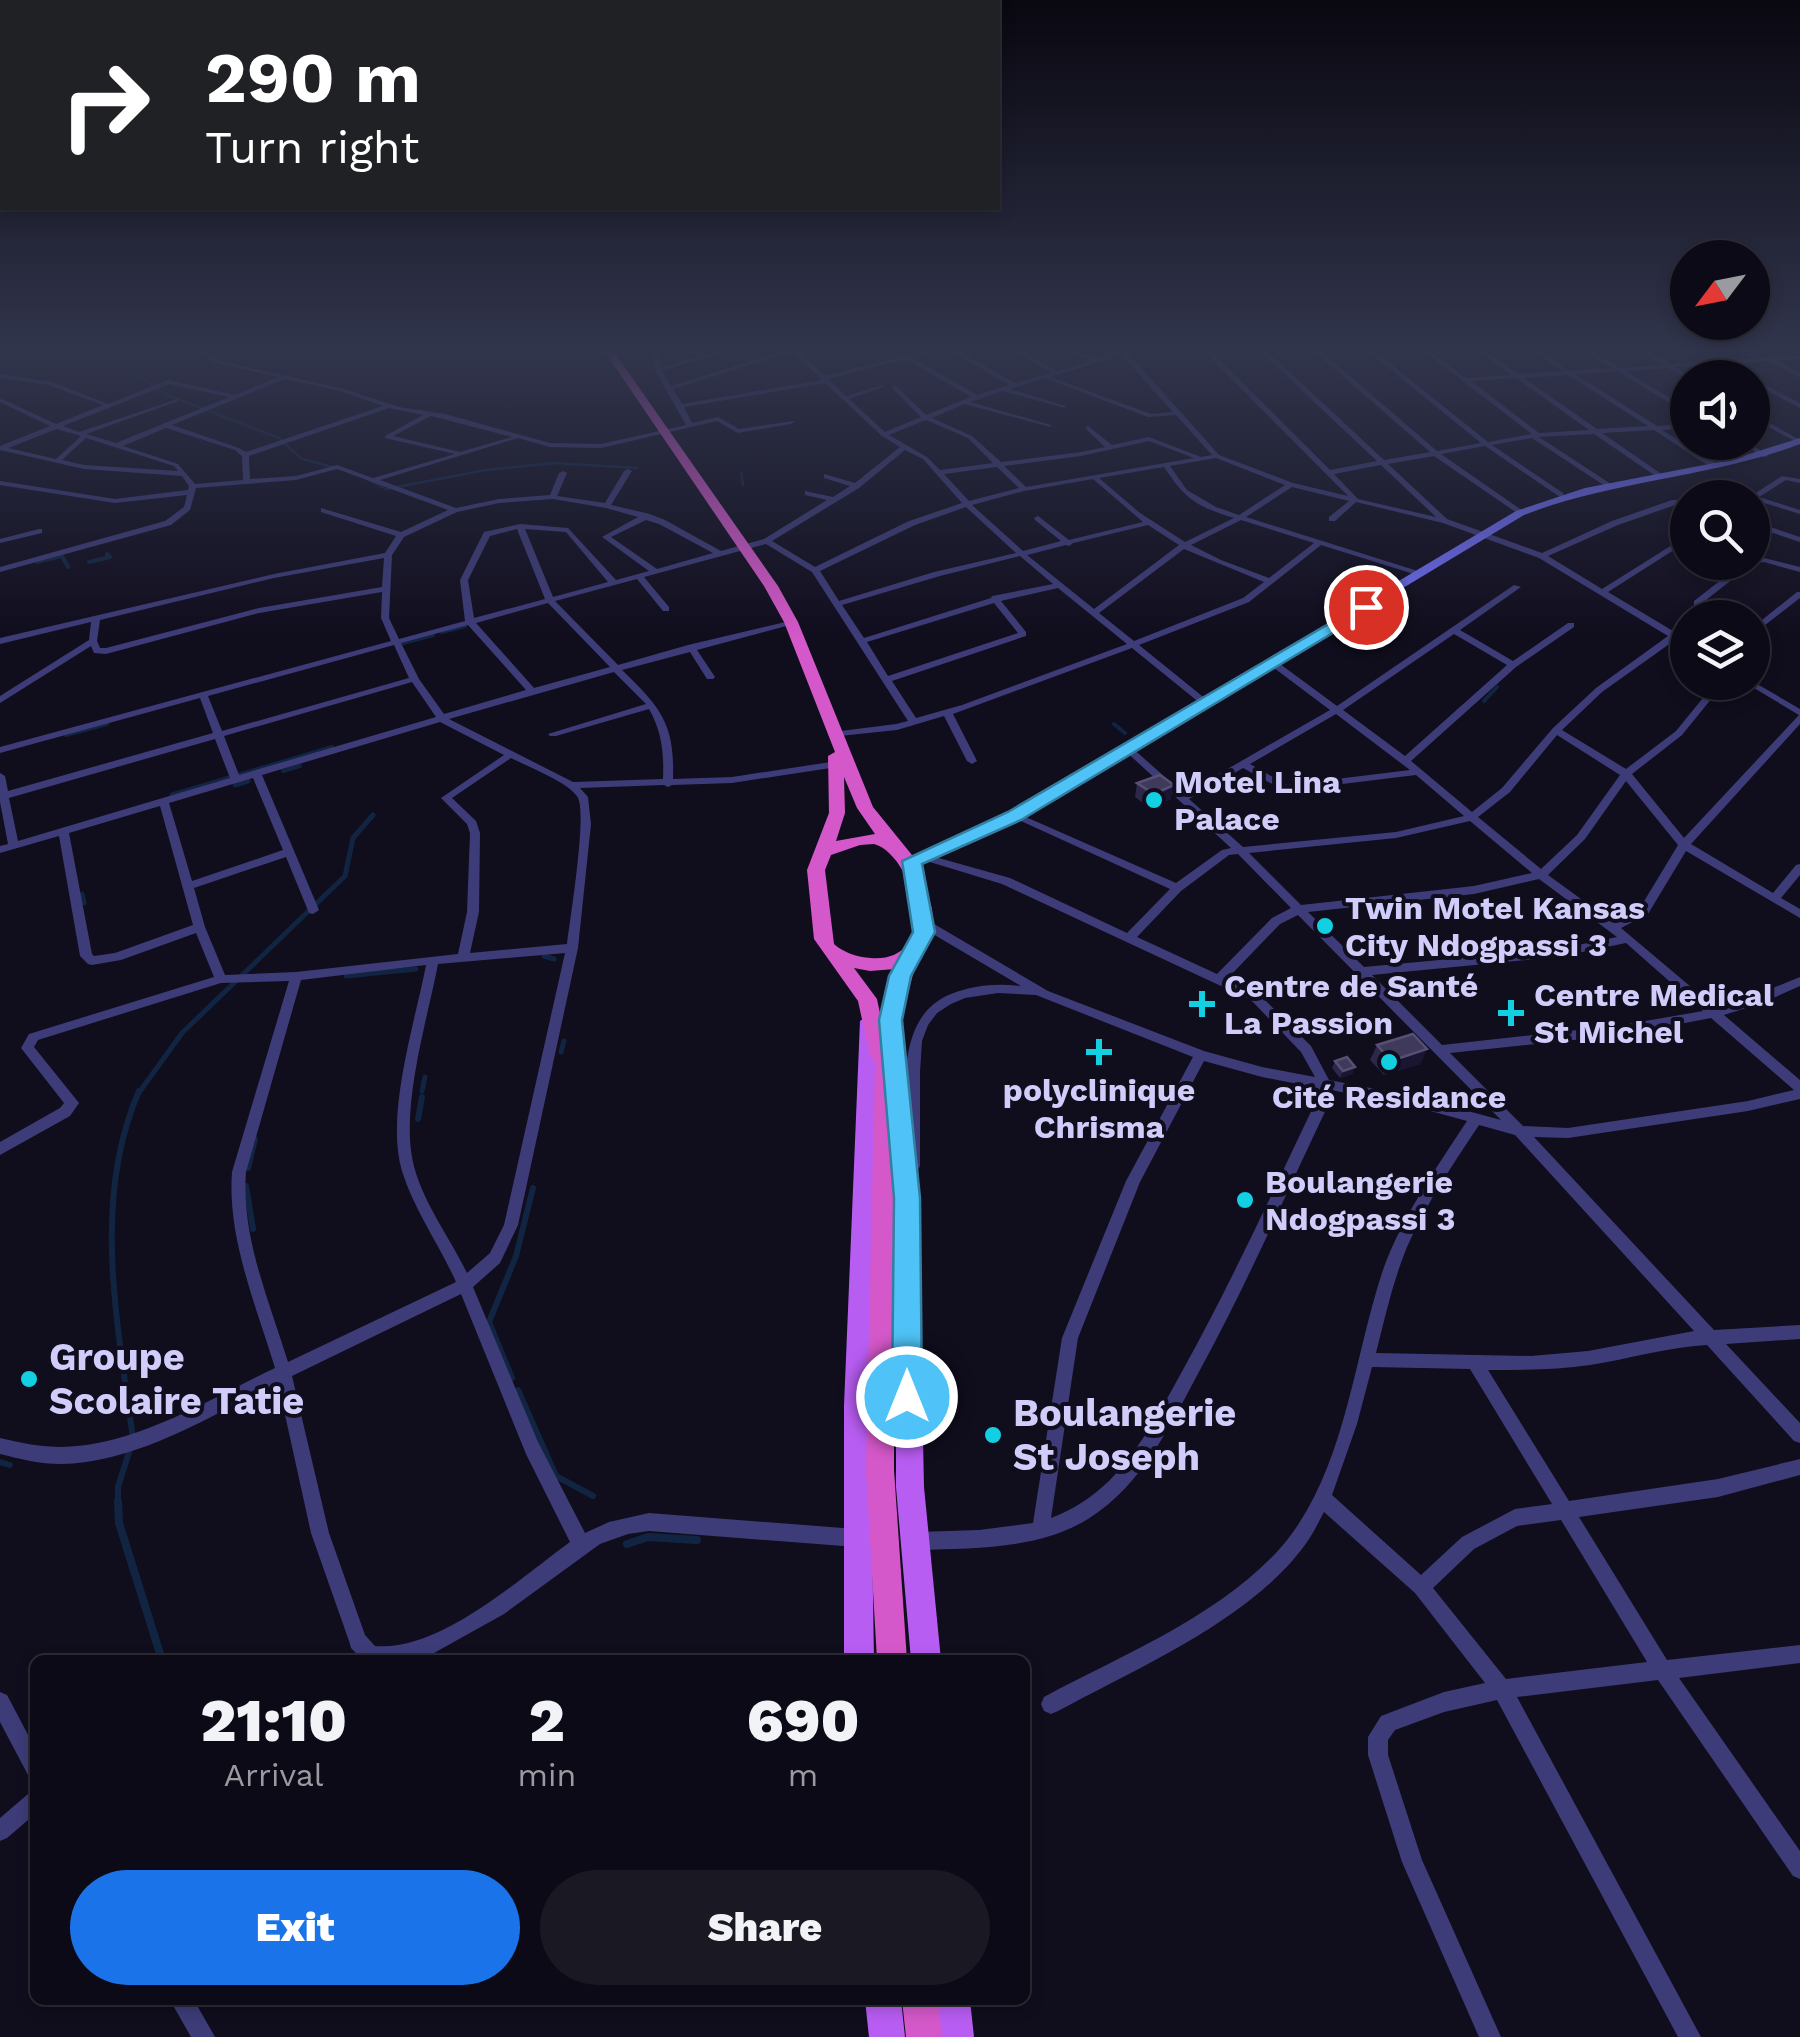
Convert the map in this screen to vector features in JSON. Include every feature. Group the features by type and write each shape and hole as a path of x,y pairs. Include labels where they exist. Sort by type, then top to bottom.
{"highway":[{"path":"675,447 746,548 791,622 864,808 889,841 918,859 925,924 920,942 909,954 881,1017 884,1077 880,1470 892,1655"},
{"path":"834,737 837,813 816,870 823,939 881,1017"},
{"path":"824,852 860,839 889,841"},
{"path":"832,952 860,966 890,963 909,954"},
{"path":"921,2005 924,2037"}],"main road":[{"path":"918,859 1014,816 1273,663 1480,533 1520,513 1560,495 1746,460"},
{"path":"881,1017 907,1198 907,1397 914,1541 925,1655"},
{"path":"859,1655 856,1538 881,1017"},
{"path":"884,2005 887,2037"},
{"path":"953,2005 956,2037"}],"street":[{"path":"56,462 70,447"},
{"path":"0,570 168,523 187,508 192,489 176,465 119,447"},
{"path":"229,447 246,455 270,447"},
{"path":"434,447 461,453"},
{"path":"373,480 484,447"},
{"path":"979,447 1024,489"},
{"path":"937,473 1115,447"},
{"path":"1171,447 1201,458"},
{"path":"1129,938 1177,888 1217,857 1239,849 1396,835 1472,817 1506,790 1556,730 1669,633 1542,556 1445,521 1291,485 1217,456 1209,447"},
{"path":"1305,447 1355,498"},
{"path":"1369,447 1445,521"},
{"path":"1427,447 1520,513"},
{"path":"1330,472 1472,447"},
{"path":"1490,447 1560,495"},
{"path":"1552,447 1608,486"},
{"path":"1617,447 1660,477"},
{"path":"1684,447 1715,466"},
{"path":"0,448 56,462 184,474"},
{"path":"0,750 767,542 856,486 904,448 925,458 967,504 1024,556 1204,702"},
{"path":"246,455 247,482"},
{"path":"816,570 918,520 967,504 1024,489 1217,456"},
{"path":"1166,465 1172,480 1187,495 1240,517 1420,573"},
{"path":"0,483 116,502 308,476 337,467 454,510"},
{"path":"607,506 628,470"},
{"path":"553,497 563,473"},
{"path":"828,476 856,486"},
{"path":"1770,487 1785,478 1800,481"},
{"path":"1096,479 1181,547 1269,581"},
{"path":"1094,612 1181,547 1291,485"},
{"path":"808,493 834,500"},
{"path":"0,1446 40,1457 95,1454 149,1436 464,1285 495,1258 511,1225 572,948 586,808 571,786 442,719 414,678 385,618 388,556 401,534 454,510 526,497 553,497 647,516 688,533 720,554"},
{"path":"1332,519 1355,498"},
{"path":"1542,556 1670,503"},
{"path":"1770,503 1800,512"},
{"path":"324,510 401,534"},
{"path":"647,516 606,536 655,571"},
{"path":"1038,518 1069,544"},
{"path":"838,604 937,574 1024,556 1147,523"},
{"path":"520,526 550,601 652,706 670,739 668,784"},
{"path":"532,691 470,622 464,580 490,532 520,526 568,530 614,582"},
{"path":"1770,529 1800,540"},
{"path":"0,541 39,532"},
{"path":"767,542 816,570 914,722"},
{"path":"834,737 881,731 947,712 1246,600 1319,542"},
{"path":"1604,592 1670,549"},
{"path":"0,641 274,576 388,556"},
{"path":"1770,562 1800,570"},
{"path":"639,576 666,609"},
{"path":"1702,600 1728,580"},
{"path":"862,641 995,598 1059,585"},
{"path":"1184,797 1338,709 1517,588"},
{"path":"96,620 93,640 97,651 106,651 259,611 385,589"},
{"path":"1770,618 1800,594"},
{"path":"887,679 1022,634 995,598"},
{"path":"0,850 532,691 791,622"},
{"path":"1405,761 1513,665 1571,625"},
{"path":"1454,630 1513,665"},
{"path":"0,700 93,640"},
{"path":"691,647 710,677"},
{"path":"1273,663 1405,761 1541,875 1628,939 1800,1091"},
{"path":"2,797 414,678"},
{"path":"203,694 236,780"},
{"path":"1613,928 1644,912 1684,846 1800,716 1770,696"},
{"path":"1220,979 1276,920 1300,909 1474,890 1541,875 1581,838 1626,774 1679,733 1706,700"},
{"path":"552,734 652,706"},
{"path":"947,712 972,761"},
{"path":"1556,730 1626,774 1684,846 1800,914"},
{"path":"1126,748 1239,849 1520,1132 1800,1435"},
{"path":"463,957 473,912 476,833 446,798 510,755"},
{"path":"571,786 732,780 837,764"},
{"path":"1242,764 1285,788 1418,772"},
{"path":"257,774 313,910"},
{"path":"0,776 14,846"},
{"path":"164,802 198,928 221,979"},
{"path":"1014,816 1177,888"},
{"path":"64,833 86,956 92,961 118,957 198,928"},
{"path":"187,886 290,852"},
{"path":"914,1541 994,1538 1041,1529 1079,1515 1115,1487 1152,1439 1228,1304 1324,1099 1325,1084 1306,1048 1269,1007 1220,979 1006,881 918,859"},
{"path":"1774,898 1800,868"},
{"path":"925,924 1044,994 1201,1055 1262,1072 1412,1101 1520,1132 1568,1133 1748,1106 1800,1091"},
{"path":"1360,972 1558,953 1628,939"},
{"path":"0,1149 65,1112 72,1103 27,1048 33,1037 221,979 296,976 572,948"},
{"path":"433,960 405,1118 408,1170 464,1285 484,1343 548,1486 580,1542"},
{"path":"296,976 240,1172 237,1199 242,1235 283,1370 320,1533 358,1641 372,1655"},
{"path":"1438,1050 1584,1035 1713,1014 1800,982"},
{"path":"907,1198 916,1122 916,1040 928,1017 952,998 986,988 1044,994"},
{"path":"1041,1529 1070,1338 1133,1181 1201,1055"},
{"path":"1051,1704 1219,1612 1284,1558 1322,1499 1367,1360 1390,1271 1415,1212 1475,1120"},
{"path":"1367,1360 1476,1364 1588,1358 1686,1339 1800,1332"},
{"path":"1476,1364 1662,1669 1800,1869"},
{"path":"1421,1587 1468,1543 1515,1518 1718,1488 1800,1467"},
{"path":"1322,1499 1421,1587 1502,1688 1690,2037"},
{"path":"425,1654 480,1620 580,1542 618,1526 649,1522 856,1538"},
{"path":"1490,2037 1412,1862 1378,1755 1378,1737 1388,1723 1444,1702 1502,1688 1800,1654"},
{"path":"0,1702 30,1759"},
{"path":"0,1831 30,1805"},
{"path":"184,2005 204,2037"}],"building":[{"path":"1160,775 1174,785 1154,794 1137,783"},
{"path":"1413,1034 1427,1049 1391,1061 1377,1045"},
{"path":"1347,1057 1355,1067 1343,1071 1335,1061"}],"waterway":[{"path":"289,447 302,459 336,468"},
{"path":"369,480 386,489 486,470 553,463 637,468"},
{"path":"741,472 743,485"},
{"path":"89,562 110,557 107,554"},
{"path":"37,562 62,556 68,567"},
{"path":"442,632 465,626"},
{"path":"403,643 433,635"},
{"path":"1484,701 1497,687"},
{"path":"66,735 107,724"},
{"path":"1114,724 1125,733"},
{"path":"224,779 332,747"},
{"path":"283,771 300,766"},
{"path":"172,795 233,777"},
{"path":"235,785 248,781"},
{"path":"138,1094 182,1033 345,876 353,838 373,815"},
{"path":"82,894 84,903"},
{"path":"544,956 554,959"},
{"path":"346,976 416,969"},
{"path":"561,1052 564,1041"},
{"path":"422,1091 425,1077"},
{"path":"133,1439 116,1307 112,1219 124,1133 139,1091"},
{"path":"418,1119 422,1097"},
{"path":"248,1168 255,1139"},
{"path":"246,1186 253,1229"},
{"path":"512,1378 489,1322 516,1256 533,1188"},
{"path":"518,1390 556,1476 593,1496"},
{"path":"118,1501 118,1487 130,1449"},
{"path":"0,1462 10,1465"},
{"path":"118,1501 119,1523 160,1655"},
{"path":"627,1544 648,1537 697,1540"}],"place":[{"name":"Motel Lina Palace","path":"1154,800"},
{"name":"Twin Motel Kansas City Ndogpassi 3","path":"1325,926"},
{"name":"Centre de Santé La Passion","path":"1202,1004"},
{"name":"Centre Medical St Michel","path":"1511,1013"},
{"name":"polyclinique Chrisma","path":"1099,1052"},
{"name":"Cité Residance","path":"1389,1062"},
{"name":"Boulangerie Ndogpassi 3","path":"1245,1200"},
{"name":"Groupe Scolaire Tatie","path":"29,1379"},
{"name":"Boulangerie St Joseph","path":"993,1435"}],"route":[{"path":"907,1397 907,1198 890,1020 900,976 924,932 912,861 1014,816 1366,607"}]}
